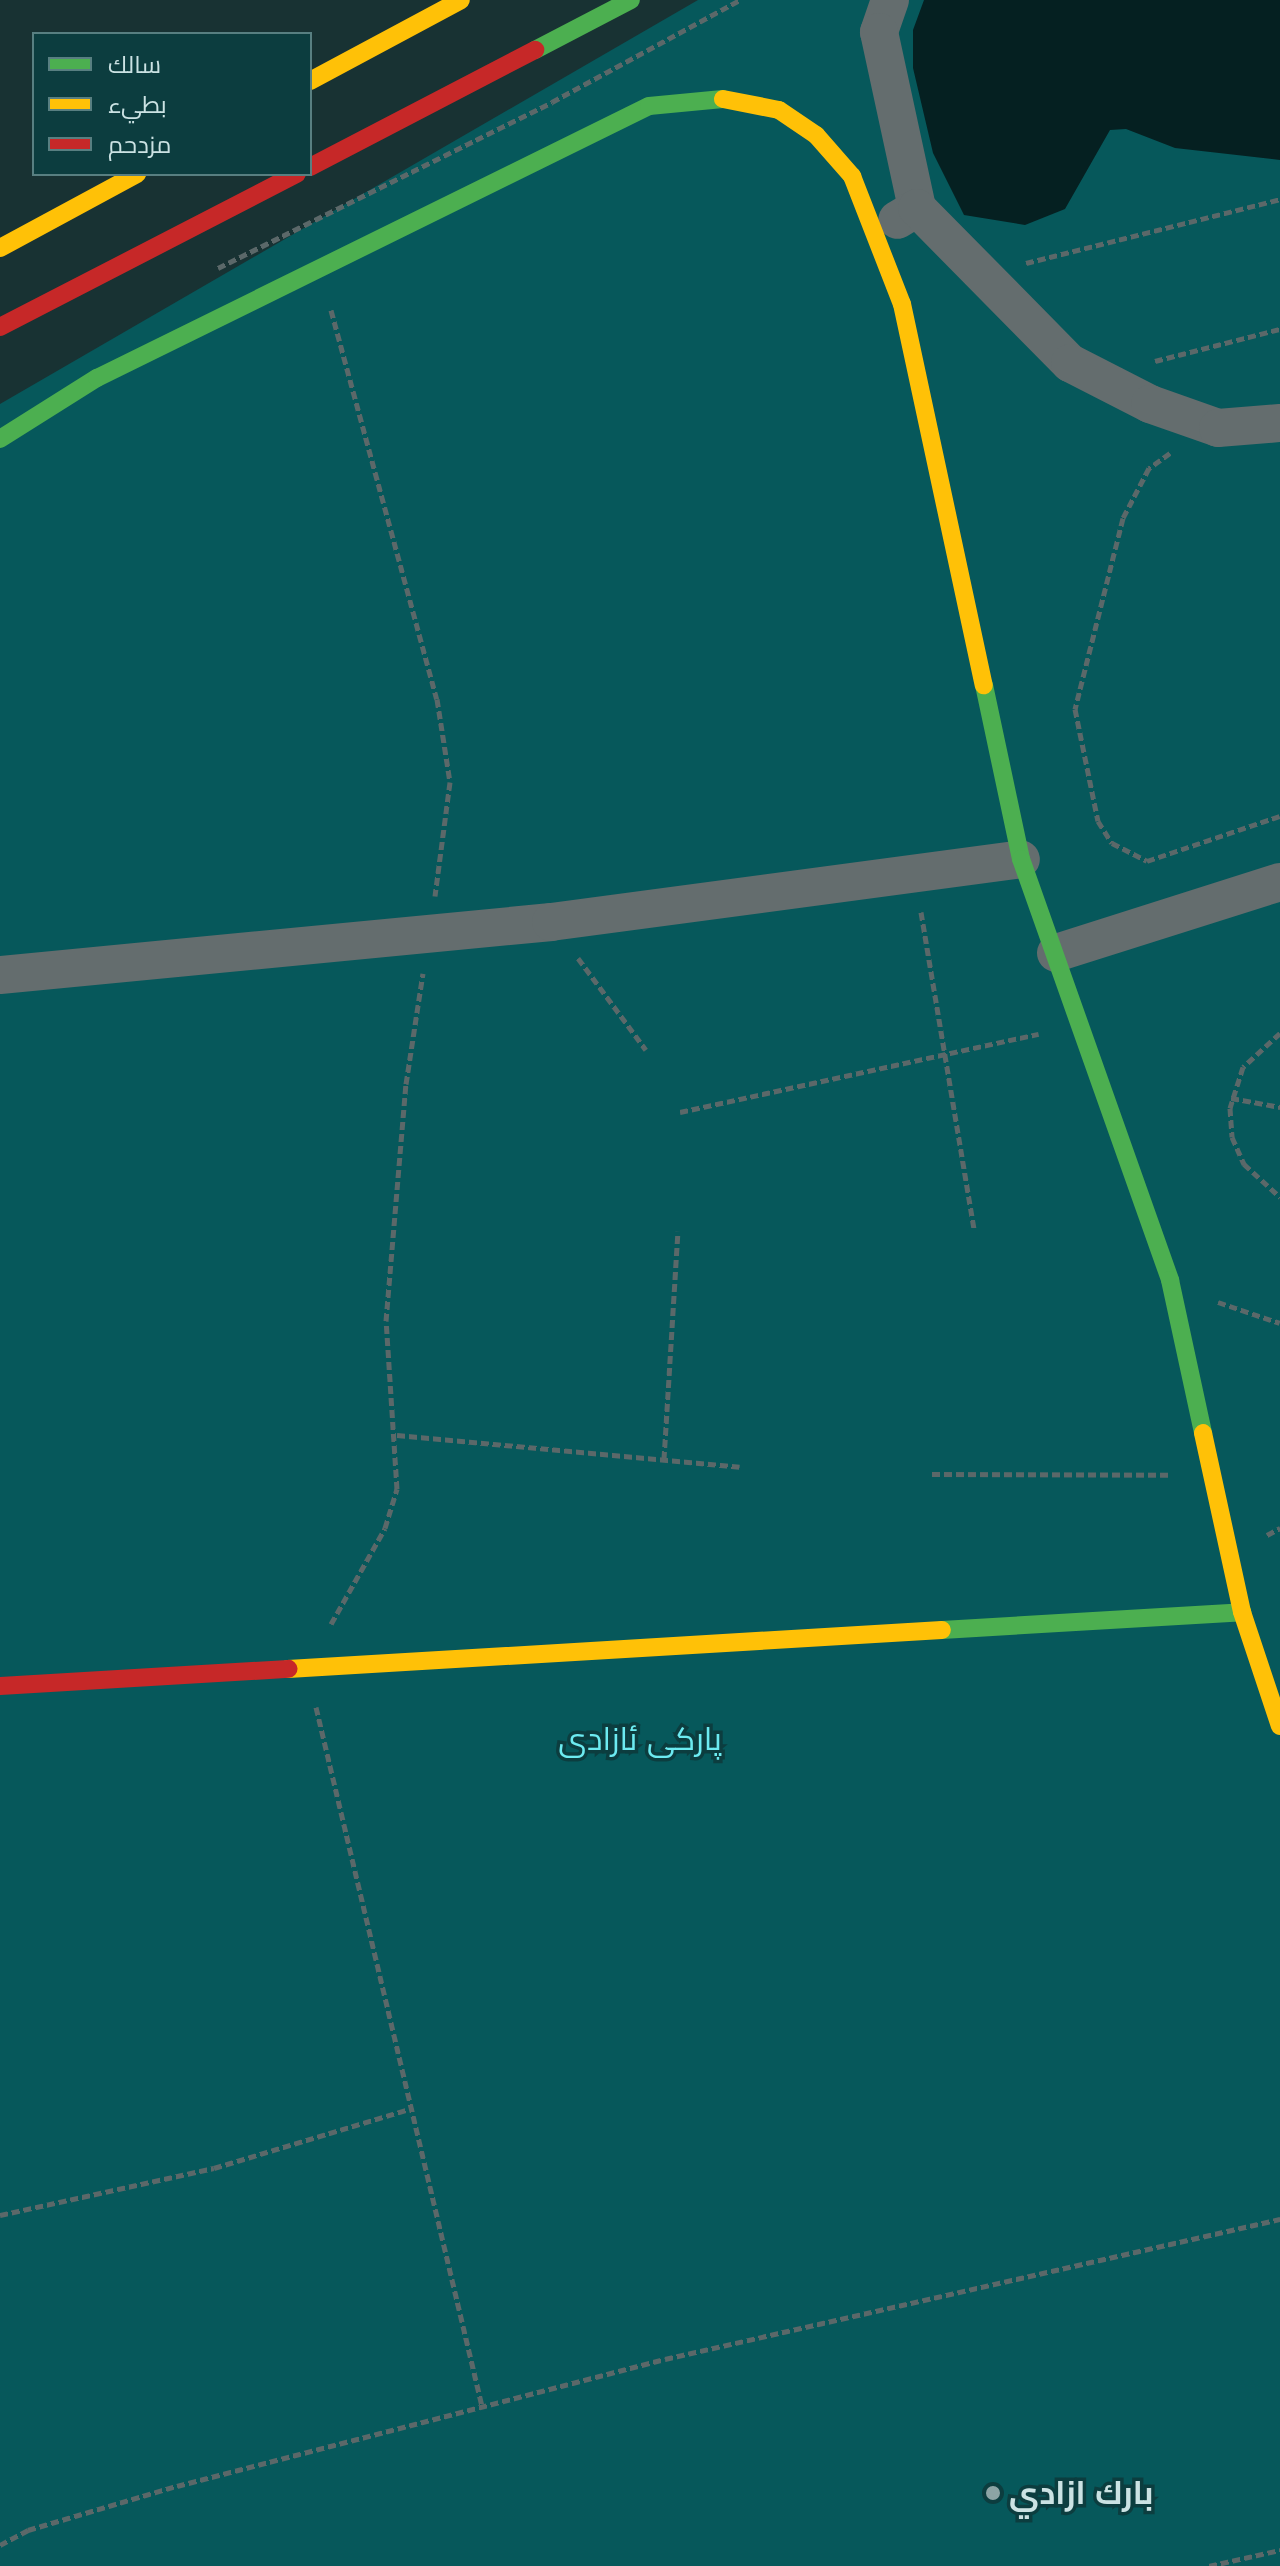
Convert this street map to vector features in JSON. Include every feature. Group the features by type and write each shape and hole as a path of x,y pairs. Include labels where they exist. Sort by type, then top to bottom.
{"street":[{"path":"312,80 461,0"},
{"path":"312,166 631,0"},
{"path":"890,0 879,32 917,208 986,273 1070,363 1150,404 1218,428 1280,423"},
{"path":"0,439 97,378 649,106 737,98 779,110 816,135 852,176 878,232 902,304 1021,859 1083,1023 1170,1280 1242,1612 1280,1726"},
{"path":"0,248 133,176"},
{"path":"0,327 293,176"},
{"path":"878,232 917,208"},
{"path":"0,975 551,922 1021,859"},
{"path":"1056,953 1280,882"},
{"path":"0,1686 1242,1612"}],"path":[{"path":"232,259 552,102 740,0"},
{"path":"986,273 1280,199"},
{"path":"1096,376 1280,329"},
{"path":"1218,428 1149,468 1123,518 1075,709 1098,821 1112,843 1147,861 1280,816"},
{"path":"914,871 974,1229"},
{"path":"551,922 646,1050"},
{"path":"680,1112 946,1057 1083,1023"},
{"path":"1280,1033 1252,1055 1231,1098 1237,1151 1252,1175 1280,1197"},
{"path":"1231,1098 1280,1107"},
{"path":"664,1459 678,1231"},
{"path":"1170,1280 1280,1323"},
{"path":"397,1435 740,1467"},
{"path":"932,1474 1214,1476"},
{"path":"307,1668 482,2406"},
{"path":"0,2215 214,2168 413,2108"},
{"path":"0,2545 28,2530 177,2486 665,2359 1280,2219"},
{"path":"1209,2566 1280,2550"}],"green space":[{"name":"پارکی ئازادی","path":"698,0 1280,0 1280,2566 0,2566 0,404"}],"shaded area":[{"path":"924,0 1280,0 1280,160 1175,148 1126,129 1110,130 1065,209 1025,225 964,215 933,153 913,68 913,30"}],"traffic: fast":[{"path":"535,50 631,0"},
{"path":"0,439 97,378 649,106 723,99"},
{"path":"984,685 1021,859 1170,1280 1203,1433"},
{"path":"942,1630 1242,1612"}],"traffic: slow":[{"path":"312,80 461,0"},
{"path":"723,99 779,110 816,135 852,176 902,304 984,685"},
{"path":"0,248 133,176"},
{"path":"1203,1433 1242,1612 1280,1726"},
{"path":"288,1669 942,1630"}],"traffic: jam":[{"path":"312,166 535,50"},
{"path":"0,327 293,176"},
{"path":"0,1686 288,1669"}],"place":[{"name":"بارك ازادي","path":"993,2493"}]}
